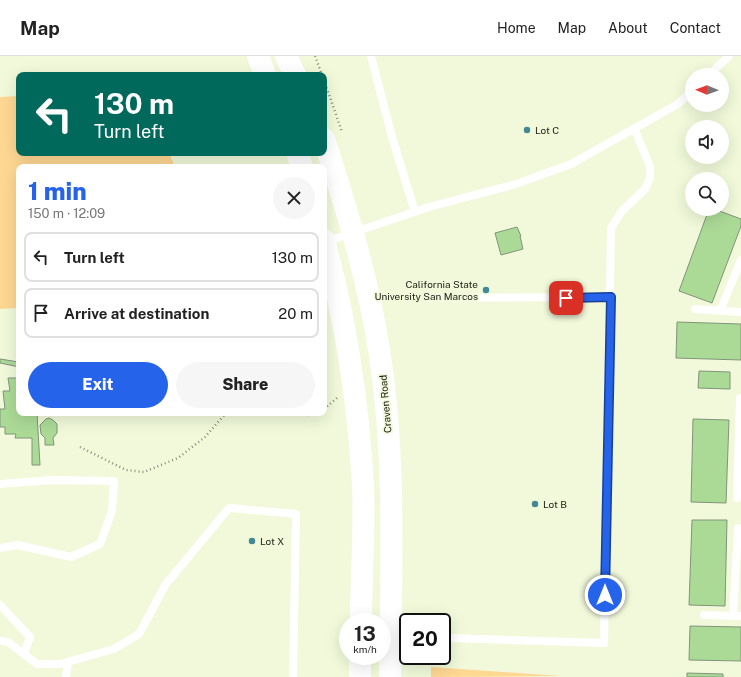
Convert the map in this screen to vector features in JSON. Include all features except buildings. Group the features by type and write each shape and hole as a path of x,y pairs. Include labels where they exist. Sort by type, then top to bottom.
{"main road":[{"path":"258,56 264,72"},
{"path":"286,56 294,72"},
{"name":"Craven Road","path":"327,149 360,258 380,355 386,400 391,470 390,677"},
{"path":"327,253 342,315 353,382 363,486 361,613"},
{"path":"360,665 360,677"}],"lane":[{"path":"371,56 392,137 415,212"},
{"path":"716,68 729,56"},
{"path":"327,240 415,212 516,184 571,164 634,130 678,104 685,98"},
{"path":"451,638 604,643 611,228 622,211 645,189 650,178 650,167 634,130"},
{"path":"720,311 741,260"},
{"path":"432,298 611,297"},
{"path":"695,309 741,312"},
{"path":"737,498 740,398"},
{"path":"0,484 52,480 114,481 112,511 100,544 71,557 18,545 0,548"},
{"path":"0,641 8,642 37,664 60,664 114,649 138,634 166,584 229,508 296,514 293,677"},
{"path":"704,615 737,616 738,528"},
{"path":"0,605 30,637 24,654"},
{"path":"66,677 68,662"}],"path":[{"path":"315,56 321,72"},
{"path":"327,406 342,394"},
{"path":"80,446 126,470 144,472 178,458 205,437 223,416"}],"shaded area":[{"path":"16,96 16,156 170,156 174,164 16,164 16,308 0,309 0,97"},
{"path":"431,667 560,676 431,677"}],"place":[{"name":"Lot C","path":"527,130"},
{"name":"California State University San Marcos","path":"486,290"},
{"name":"Lot B","path":"535,504"},
{"name":"Lot X","path":"252,541"}],"route":[{"path":"566,298 611,297 605,595"}]}
